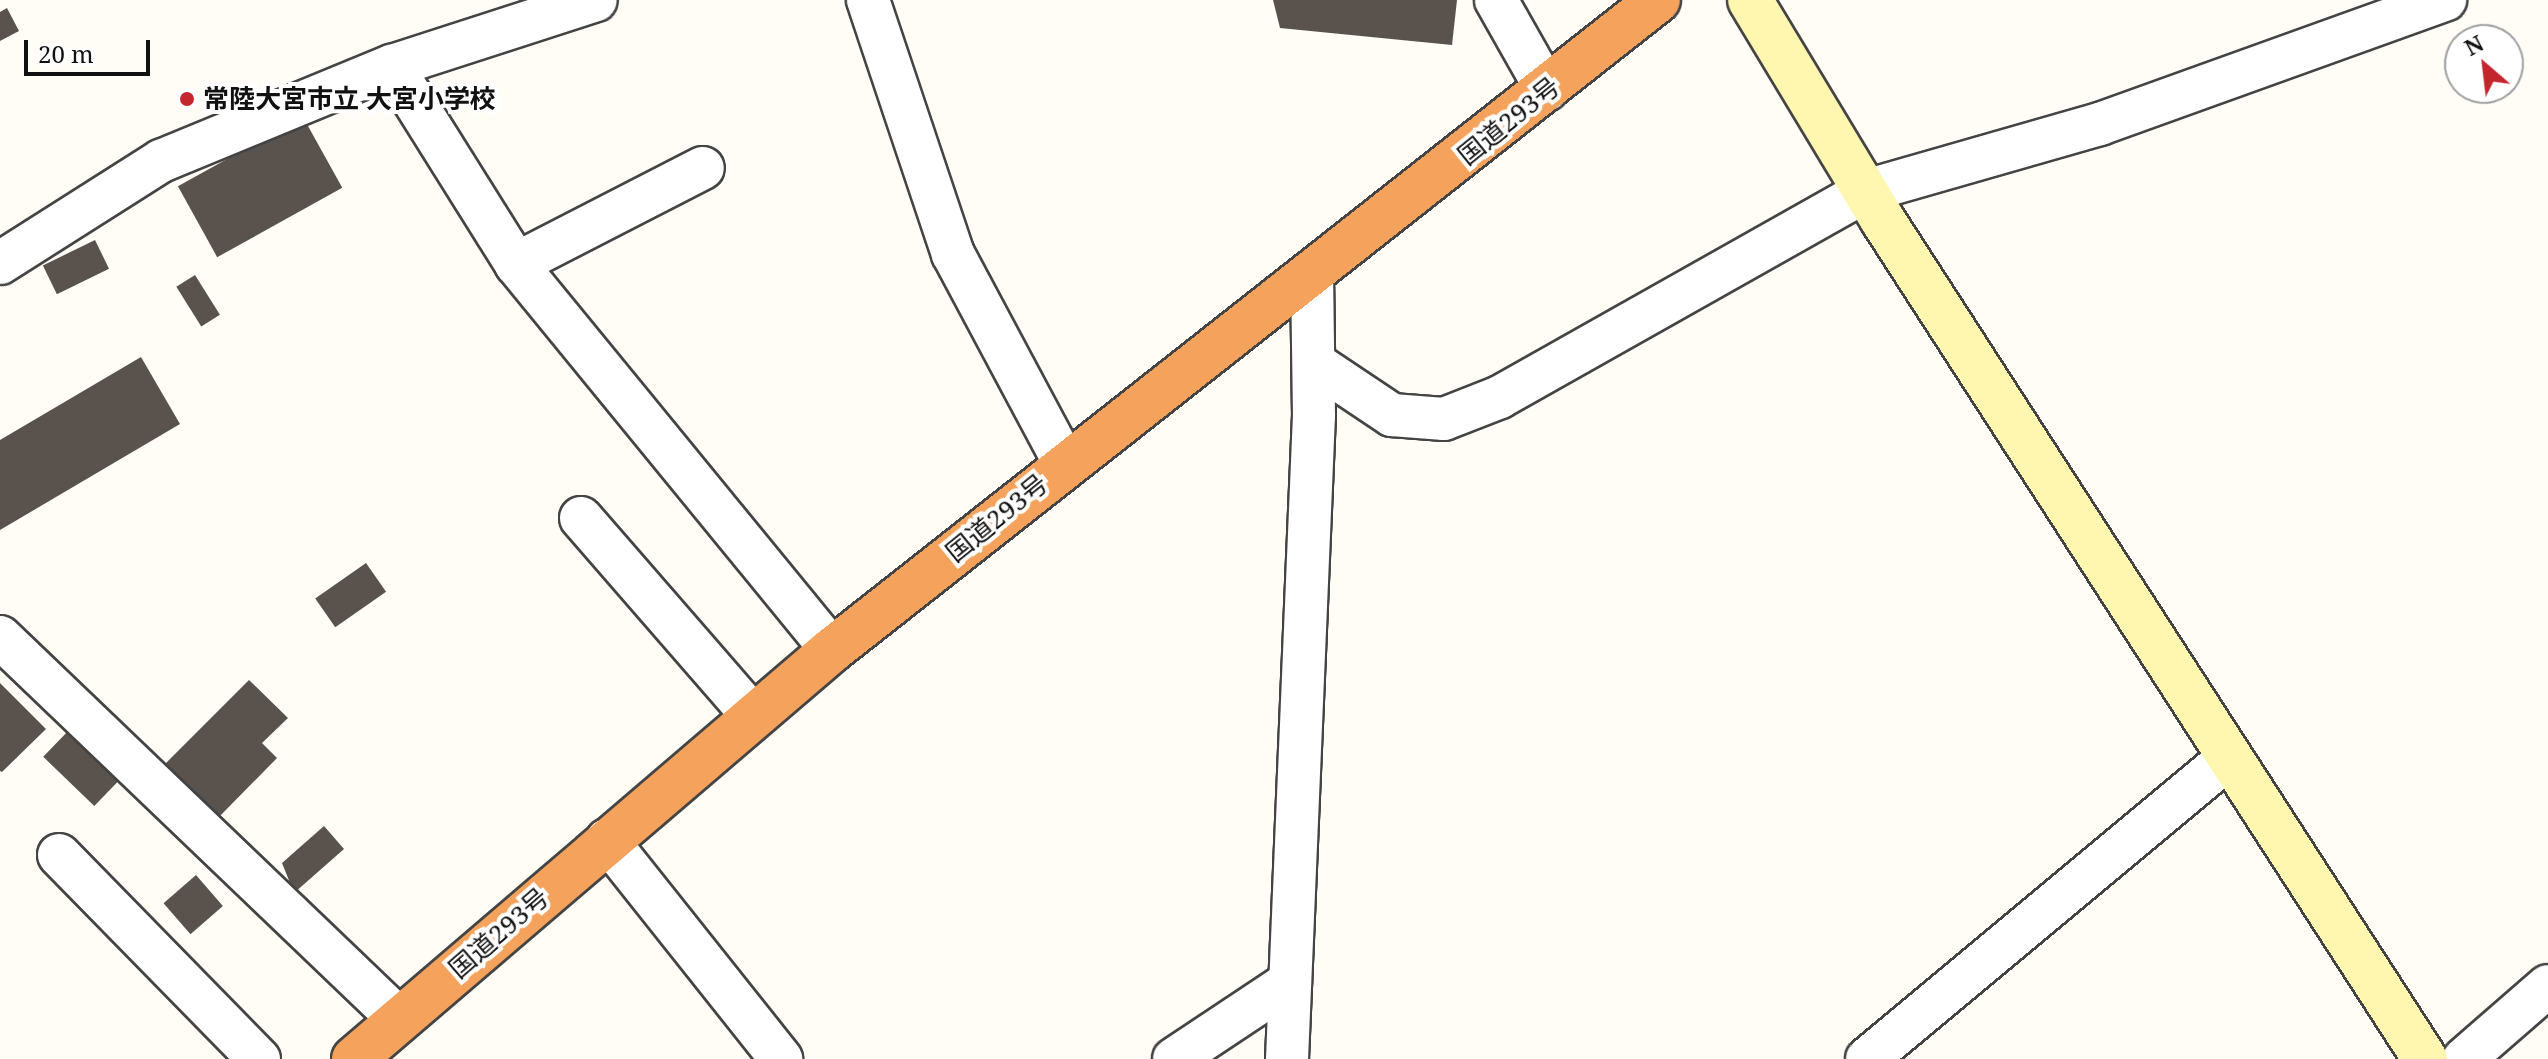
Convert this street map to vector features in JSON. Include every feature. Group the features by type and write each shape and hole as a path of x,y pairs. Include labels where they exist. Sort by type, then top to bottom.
{"highway":[{"name":"国道293号","path":"354,1059 832,650 1065,464 1312,279 1658,0"}],"street":[{"path":"0,263 161,161 392,66 495,14 596,0"},
{"path":"868,0 953,254 1065,464"},
{"path":"1496,0 1547,90"},
{"path":"1750,0 1866,191 2425,1059"},
{"path":"1314,363 1392,415 1444,419 1500,397 1866,191 2100,124 2445,0"},
{"path":"392,66 516,264 832,650"},
{"path":"516,264 703,168"},
{"path":"1287,1059 1314,363 1312,279"},
{"path":"581,518 753,716"},
{"path":"0,637 399,1019"},
{"path":"1867,1059 2229,757"},
{"path":"607,840 781,1059"},
{"path":"59,855 259,1059"},
{"path":"1174,1059 1290,982"},
{"path":"2464,1059 2548,986"}],"building":[{"path":"1273,0 1457,0 1452,45 1280,28"},
{"path":"7,8 19,31 0,41 0,12"},
{"path":"303,117 342,188 217,257 178,186"},
{"path":"95,240 109,269 57,294 43,265"},
{"path":"195,275 220,315 201,327 176,287"},
{"path":"141,357 180,424 0,530 0,440"},
{"path":"366,563 386,592 335,627 315,599"},
{"path":"249,680 288,718 262,743 277,758 217,819 163,766"},
{"path":"0,683 46,729 2,772 0,771"},
{"path":"71,728 122,777 94,806 43,757"},
{"path":"324,826 344,849 294,893 282,863"},
{"path":"196,875 223,906 190,934 164,903"}],"place":[{"name":"常陸大宮市立 大宮小学校","path":"187,99"}]}
